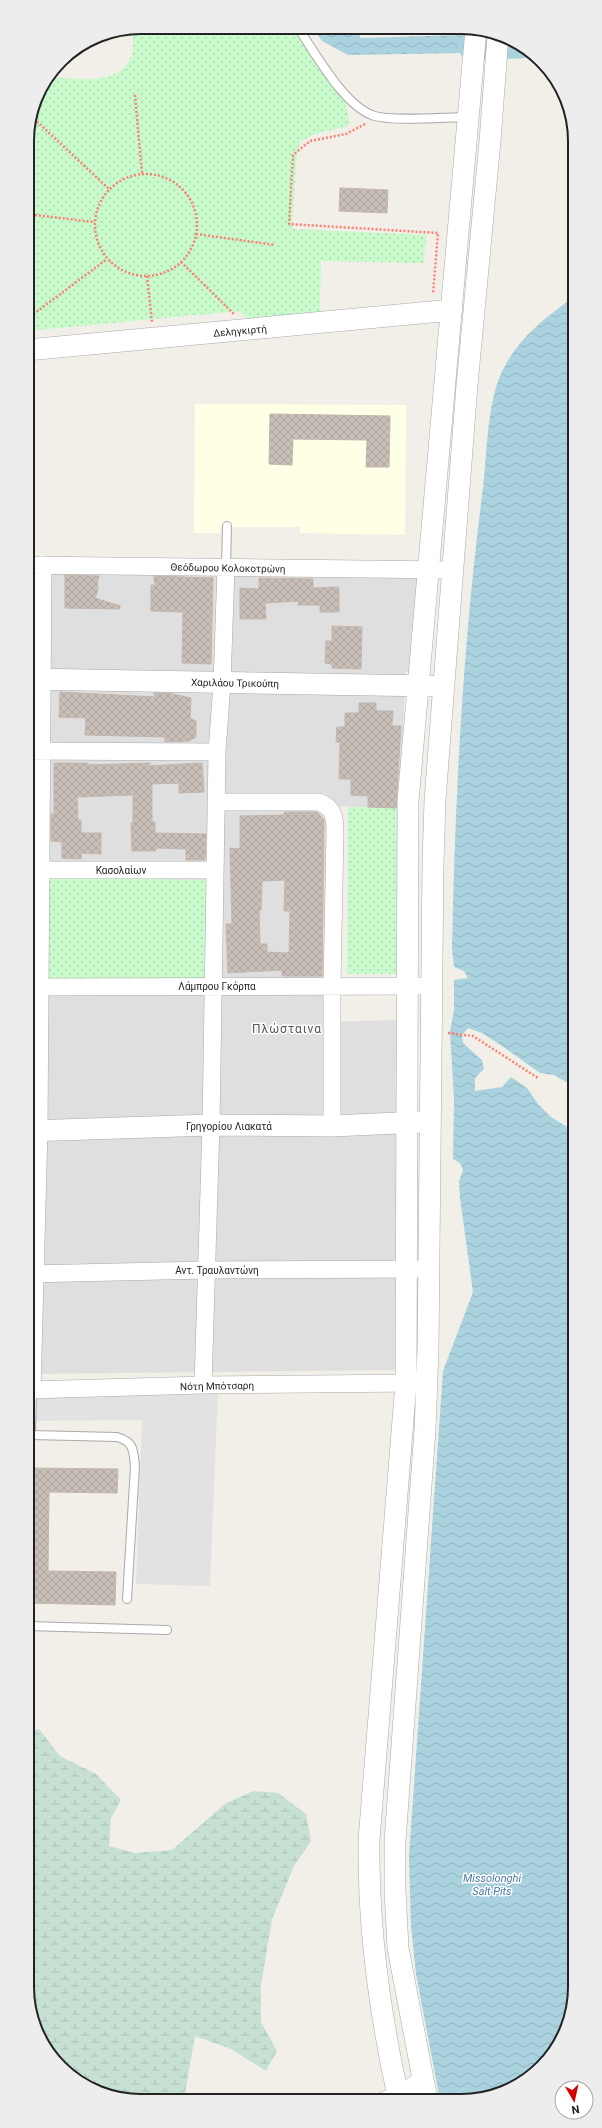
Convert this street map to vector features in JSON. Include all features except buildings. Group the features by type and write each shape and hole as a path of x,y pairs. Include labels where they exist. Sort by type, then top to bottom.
{"street":[{"path":"393,2094 374,1946 369,1863 383,1658 406,1383 408,800 417,686 452,310 467,117 476,35"},
{"path":"426,2094 398,1948 394,1866 425,1430 429,1270 433,863 443,686 498,41"},
{"name":"Δεληγκιρτή","path":"34,349 452,310"},
{"path":"34,870 35,565"},
{"name":"Θεόδωρου Κολοκοτρώνη","path":"35,565 453,570"},
{"path":"203,1385 211,1125 217,752 222,683 226,568"},
{"name":"Χαριλάου Τρικούπη","path":"35,679 443,686"},
{"path":"35,751 217,752"},
{"path":"216,802 319,802 327,806 334,813 332,1126"},
{"name":"Κασολαίων","path":"34,870 215,870"},
{"name":"Λάμπρου Γκόρπα","path":"34,987 432,986"},
{"name":"Γρηγορίου Λιακατά","path":"34,1131 211,1125 332,1126 431,1122"},
{"name":"Αντ. Τραυλαντώνη","path":"34,1274 207,1270 429,1270"},
{"name":"Νότη Μπότσαρη","path":"34,1390 203,1385 426,1383"},
{"path":"400,2094 423,2079"}],"lane":[{"path":"302,34 348,99 366,112 378,117 467,117"},
{"path":"226,568 227,526"},
{"path":"34,1435 117,1437 126,1440 132,1446 135,1466 127,1598"},
{"path":"34,1626 167,1630"}],"path":[{"path":"135,95 142,173"},
{"path":"378,117 346,134 310,141 293,155 289,224 438,233 431,312"},
{"path":"36,121 109,189"},
{"path":"142,173 155,174 170,179 182,188 192,200 197,215 196,234 189,253 181,262 171,270 160,274 147,276 132,275 119,269 107,259 100,248 95,235 94,222 96,208 109,189 120,180 142,173"},
{"path":"34,215 94,222"},
{"path":"196,234 275,245"},
{"path":"34,314 107,259"},
{"path":"181,262 250,330"},
{"path":"147,276 154,338"},
{"path":"446,1033 473,1036 538,1078"}],"shaded area":[{"path":"195,404 406,405 405,535 300,533 300,527 220,527 220,533 194,533"},
{"path":"34,570 420,576 412,672 405,672 401,808 327,806 326,1022 400,1020 396,1370 34,1374"},
{"path":"218,1388 210,1586 136,1584 142,1420 34,1421 34,1392"}],"green space":[{"path":"141,34 298,34 345,102 350,123 347,126 315,134 300,142 297,153 292,229 427,235 423,263 321,261 320,316 251,321 240,311 34,330 34,134 42,100 48,87 55,77 96,79 118,72 127,65 132,54 133,35"},
{"path":"348,807 399,808 400,974 347,974"},
{"path":"50,878 207,880 205,978 48,978"},
{"path":"39,1729 60,1756 96,1774 121,1800 111,1818 109,1846 135,1853 172,1850 226,1803 254,1791 278,1793 306,1814 311,1841 294,1866 272,1919 261,1985 261,2022 277,2051 266,2071 231,2049 195,2036 185,2094 134,2094 106,2088 81,2076 65,2063 48,2041 38,2015 34,1987 34,1731"}],"water":[{"path":"317,34 360,34 360,38 463,35 469,40 468,50 462,53 348,55 322,41"},
{"name":"Missolonghi Salt Pits","path":"568,301 568,1083 554,1075 540,1073 482,1033 468,1028 462,1035 463,1043 482,1060 484,1069 475,1078 475,1091 502,1087 511,1077 527,1088 538,1104 551,1117 568,1127 568,1994 564,2015 554,2041 537,2063 521,2076 508,2083 489,2090 475,2093 439,2094 416,1974 411,1926 409,1856 443,1371 473,1292 460,1198 459,1181 463,1170 460,1163 453,1159 454,1098 450,1031 454,1011 454,980 468,978 464,971 454,967 452,949 455,834 461,718 470,603 492,402 500,376 506,363 531,331"}],"waterway":[{"path":"471,46 509,45"}],"district":[{"name":"Πλώσταινα","path":"287,1029"}]}
